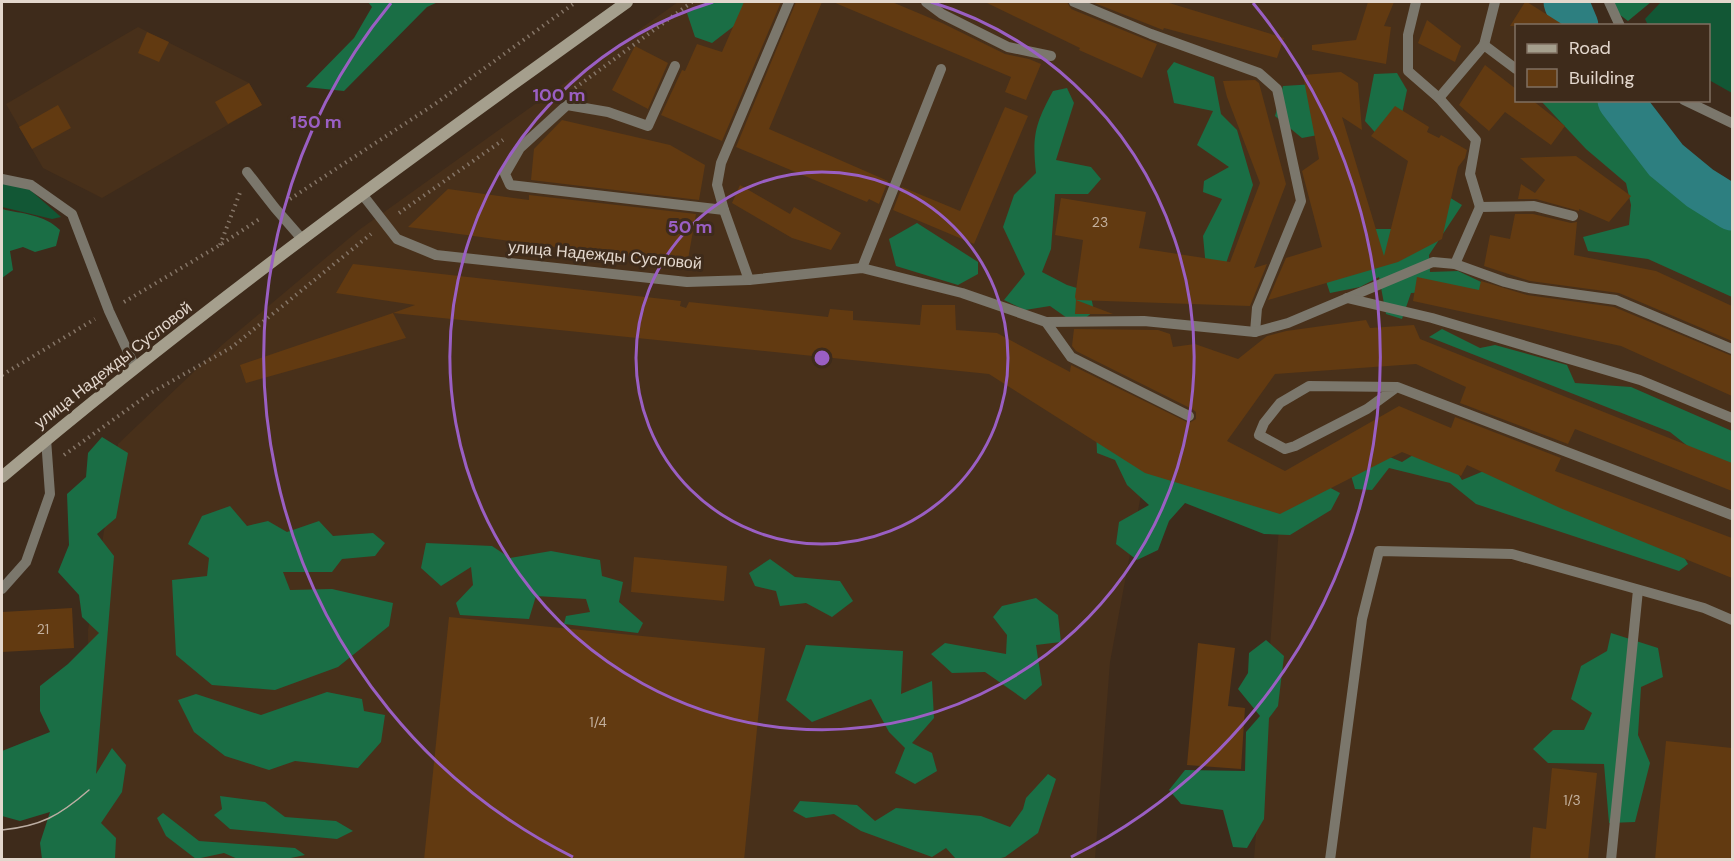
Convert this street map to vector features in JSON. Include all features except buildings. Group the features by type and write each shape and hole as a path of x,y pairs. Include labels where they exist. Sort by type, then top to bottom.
{"main road":[{"name":"улица Надежды Сусловой","path":"2,477 135,367 302,238 627,2"}],"lane":[{"path":"749,280 717,185 721,163 789,2"},
{"path":"926,2 942,14 1008,47 1051,56"},
{"path":"1074,2 1151,34 1259,73 1277,89 1301,201 1257,309 1255,332"},
{"path":"1416,2 1408,34 1408,71 1439,98 1476,140 1470,174 1480,207 1455,264"},
{"path":"1439,98 1484,45 1495,2"},
{"path":"1610,2 1619,24"},
{"path":"1484,45 1515,68"},
{"path":"675,66 648,126 608,112 567,105 520,148 505,174 510,185 724,210"},
{"path":"862,268 941,69"},
{"path":"1688,102 1732,123"},
{"path":"247,172 302,238"},
{"path":"2,179 31,185 72,214 109,311 135,367"},
{"name":"улица Надежды Сусловой","path":"362,194 397,239 436,255 687,282 749,280 862,268 962,293 1046,322 1144,321 1255,332 1287,323 1433,262 1455,264 1504,282 1529,288 1616,300 1732,349"},
{"path":"1480,207 1534,206 1573,216"},
{"path":"1346,298 1432,318 1640,380 1732,418"},
{"path":"1046,322 1071,357 1189,416"},
{"path":"1397,387 1367,409 1294,446 1285,449 1259,435 1264,423 1280,403 1309,386 1397,387 1732,515"},
{"path":"2,589 26,562 50,494 46,439"},
{"path":"1330,860 1362,619 1379,551 1512,554 1704,608 1732,620"},
{"path":"1611,860 1638,590"}],"path":[{"path":"2,375 220,245 435,104 576,2"},
{"path":"220,245 247,172"}],"shaded area":[{"path":"678,2 1553,2 1564,24 1515,24 1515,102 1606,102 1732,267 1732,859 1254,859 1280,514 1145,473 1110,662 1095,859 89,860 88,630 118,444 222,345 359,230"},
{"path":"138,27 249,83 262,105 102,198 43,168 6,104"}],"green space":[{"path":"368,2 438,2 427,7 344,91 306,87 354,38 372,7"},
{"path":"710,2 747,2 747,16 712,43 695,37 687,13"},
{"path":"1545,2 1569,2 1585,24 1554,24 1552,9"},
{"path":"1603,2 1651,2 1628,21"},
{"path":"1661,2 1732,2 1732,93 1710,81 1710,24 1648,24 1645,19"},
{"path":"1174,62 1214,77 1221,114 1237,130 1253,185 1221,278 1207,278 1203,236 1222,199 1203,192 1204,181 1229,167 1197,145 1213,111 1174,103 1167,71"},
{"path":"1397,73 1407,90 1398,133 1380,138 1365,121 1374,74"},
{"path":"1315,84 1334,132 1302,138 1275,116 1283,86"},
{"path":"1067,88 1074,103 1056,160 1091,167 1101,179 1088,194 1055,194 1051,249 1042,272 1067,285 1090,292 1094,311 1077,325 1050,306 1025,310 1004,300 1025,274 1003,227 1014,195 1036,173 1035,139 1042,113 1053,91"},
{"path":"1542,102 1637,102 1658,129 1690,159 1732,186 1732,297 1648,259 1588,251 1583,237 1629,225 1631,205 1626,183 1586,149"},
{"path":"2,183 29,189 61,217 52,219 2,207"},
{"path":"1439,191 1462,205 1429,255 1430,272 1458,271 1496,289 1487,300 1466,290 1411,293 1402,319 1386,314 1379,277 1360,287 1330,293 1323,272 1368,229 1412,229"},
{"path":"2,209 40,218 60,230 56,246 35,252 23,247 10,251 13,270 2,278"},
{"path":"917,223 978,262 978,274 958,285 896,266 889,239"},
{"path":"1442,329 1480,348 1495,345 1567,365 1575,383 1631,387 1732,431 1732,465 1704,459 1670,432 1429,337"},
{"path":"1096,428 1325,485 1340,493 1331,510 1290,535 1264,534 1185,503 1169,521 1158,550 1137,560 1116,544 1119,522 1149,505 1127,485 1115,460 1097,453"},
{"path":"102,437 128,453 116,518 97,534 114,556 96,774 112,748 126,765 122,792 101,823 116,838 115,859 42,859 40,843 50,812 20,821 2,816 2,751 50,732 40,711 40,686 68,664 99,633 82,617 79,595 58,572 69,545 67,494 86,477 88,453"},
{"path":"1437,440 1462,480 1496,466 1674,540 1688,564 1679,571 1476,504 1450,483 1389,468 1372,490 1355,489 1350,472 1367,448 1402,462"},
{"path":"230,506 247,526 268,521 287,532 319,521 333,536 373,533 385,543 375,556 342,559 332,572 283,572 290,590 332,589 393,603 389,626 338,667 275,690 212,685 176,655 172,580 207,576 209,558 188,544 202,516"},
{"path":"426,543 492,546 510,558 551,551 600,560 602,576 623,582 619,602 643,623 638,633 564,624 566,616 590,612 586,599 536,596 529,619 460,615 456,603 473,585 471,567 441,586 421,568"},
{"path":"770,559 795,577 840,581 853,601 832,617 806,603 780,606 776,591 755,586 749,573"},
{"path":"1036,598 1058,615 1061,642 1036,645 1042,685 1025,700 985,672 952,673 931,654 945,643 1006,654 1007,635 993,617 1002,606"},
{"path":"1611,633 1658,648 1663,677 1641,687 1638,735 1650,763 1635,822 1609,823 1604,764 1548,763 1533,749 1553,730 1584,730 1592,713 1571,699 1581,666 1607,651"},
{"path":"1266,640 1284,656 1278,706 1269,718 1264,819 1247,848 1233,847 1223,810 1181,804 1169,790 1185,770 1245,771 1246,732 1260,716 1238,689 1248,673 1249,653"},
{"path":"806,645 903,651 901,694 932,681 934,718 912,743 932,753 937,771 915,784 895,773 905,748 889,732 871,699 812,722 786,700"},
{"path":"327,692 362,699 364,711 385,715 381,742 358,768 295,761 269,770 225,756 194,732 178,700 196,694 261,715"},
{"path":"1048,774 1056,779 1038,833 1005,857 993,860 956,859 946,848 932,857 861,831 834,814 806,818 793,811 800,801 857,805 875,821 896,808 981,816 1010,827 1023,809 1026,798"},
{"path":"220,796 265,802 285,817 336,821 353,831 337,839 230,829 214,815 222,809"},
{"path":"163,813 199,841 295,848 305,855 286,859 240,860 224,853 196,859 166,836 157,818"}],"waterway":[{"path":"1566,2 1575,24"},
{"path":"1622,102 1666,160 1700,188 1732,208"}],"tram line":[{"path":"2,830 28,826 49,818 68,807 89,790"}]}
